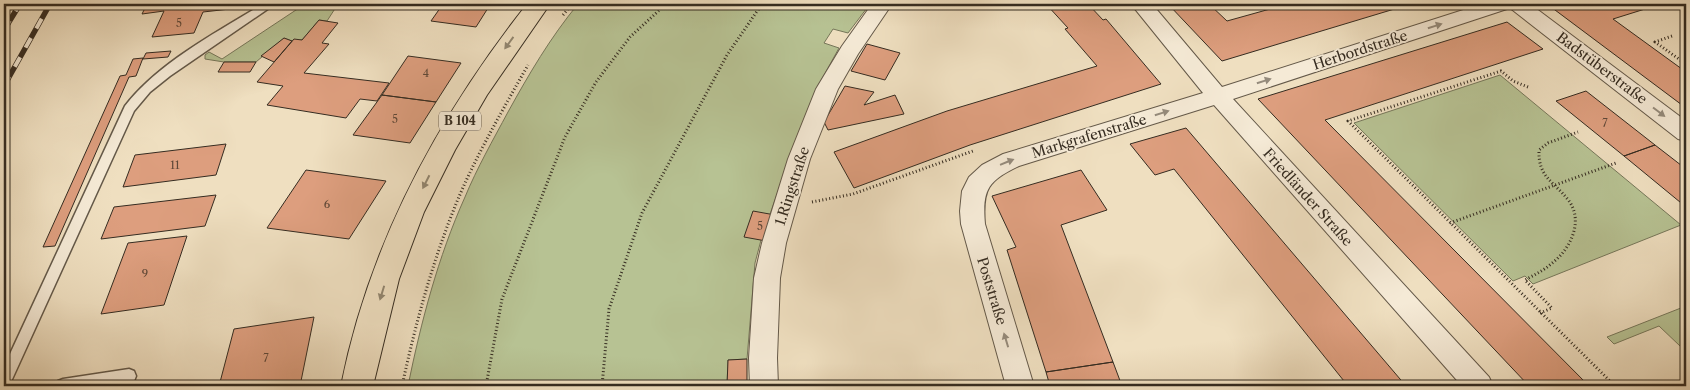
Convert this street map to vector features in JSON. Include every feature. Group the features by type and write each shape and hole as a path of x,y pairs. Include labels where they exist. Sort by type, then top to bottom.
{"main road":[{"name":"B 104","path":"357,386 368,336 396,246 417,199 439,156 497,60 539,4"}],"street":[{"name":"1.Ringstraße","path":"764,386 763,358 767,278 774,243 799,159 827,89 849,51 882,4"},
{"name":"Friedländer Straße","path":"1141,4 1177,44 1218,96 1479,386"},
{"name":"Herbordstraße","path":"1218,96 1502,4"},
{"name":"Badstüberstraße","path":"1517,4 1686,133"},
{"name":"Markgrafenstraße","path":"990,169 1011,160 1218,96"},
{"name":"Poststraße","path":"990,169 979,180 973,194 971,208 977,240 1020,386"}],"lane":[{"path":"4,382 129,109 137,96 149,85 196,52 270,4"},
{"path":"63,386 129,376 125,386"}],"path":[{"path":"560,18 572,4"},
{"path":"486,386 502,299 566,137 596,82 630,37 666,4"},
{"path":"602,386 610,309 642,213 727,55 762,4"},
{"path":"1672,36 1655,42 1686,64"},
{"path":"402,386 413,333 440,247 458,199 477,159 533,58"},
{"path":"1528,87 1513,81 1501,71 1348,121 1614,386"},
{"path":"1540,313 1552,308 1524,280 1547,268 1564,252 1572,238 1577,220 1575,211 1569,201 1543,175 1538,163 1539,150 1548,143 1578,132"},
{"path":"785,208 853,194 974,151 990,169"},
{"path":"1450,223 1616,163"}],"green space":[{"path":"305,4 338,4 327,21 319,20 302,40 292,41 284,38 256,62 224,62 205,59 205,55 209,52 222,59"},
{"path":"578,4 870,4 848,33 833,29 824,43 839,48 818,86 790,157 761,240 755,263 747,359 728,360 727,386 408,386 425,314 439,266 455,220 470,186 532,70 558,30"},
{"path":"1500,75 1681,225 1533,284 1525,276 1513,281 1354,123"},
{"path":"1686,306 1686,315 1680,318 1686,324 1686,344 1680,346 1659,326 1614,344 1607,337"}],"building":[{"path":"147,4 233,4 230,9 203,12 194,33 152,37 164,11 142,14"},
{"path":"443,4 494,4 491,9 488,8 476,27 431,21"},
{"path":"1046,4 1088,4 1103,20 1106,19 1161,84 970,145 854,188 834,152 947,111 1097,66 1065,29 1068,28"},
{"path":"1168,4 1209,4 1227,21 1288,4 1411,4 1222,61"},
{"path":"1547,4 1661,4 1613,19 1686,72 1686,108"},
{"path":"319,20 338,23 322,43 329,44 304,73 389,83 377,101 360,99 346,118 267,105 283,86 257,82 294,39 302,40"},
{"path":"1507,22 1543,49 1325,120 1589,386 1529,386 1258,99"},
{"path":"284,38 292,41 274,62 261,56"},
{"path":"867,44 900,53 885,80 851,71"},
{"path":"171,51 168,57 143,59 146,53"},
{"path":"408,56 461,63 436,102 382,95"},
{"path":"143,58 136,76 129,77 55,246 43,247 120,76 126,75 133,59"},
{"path":"224,62 256,62 250,72 218,72"},
{"path":"845,86 874,92 864,105 895,95 904,114 828,130 824,122"},
{"path":"1586,91 1655,145 1624,156 1556,101"},
{"path":"382,95 436,102 410,143 353,135"},
{"path":"1186,128 1406,386 1348,386 1174,169 1155,175 1130,144"},
{"path":"226,144 216,175 123,187 135,155"},
{"path":"1655,145 1686,169 1686,207 1624,156"},
{"path":"306,170 386,181 349,239 267,228"},
{"path":"1081,170 1107,210 1061,225 1113,362 1046,372 1007,250 1016,247 992,196"},
{"path":"216,195 205,226 101,239 114,207"},
{"path":"753,211 775,215 766,241 744,237"},
{"path":"187,236 164,305 101,314 128,243"},
{"path":"314,317 300,386 219,386 234,329"},
{"path":"747,359 747,386 727,386 728,360"},
{"path":"1113,362 1122,386 1050,386 1046,372"}],"railway":[{"path":"4,30 20,4"},
{"path":"4,86 50,4"}]}
